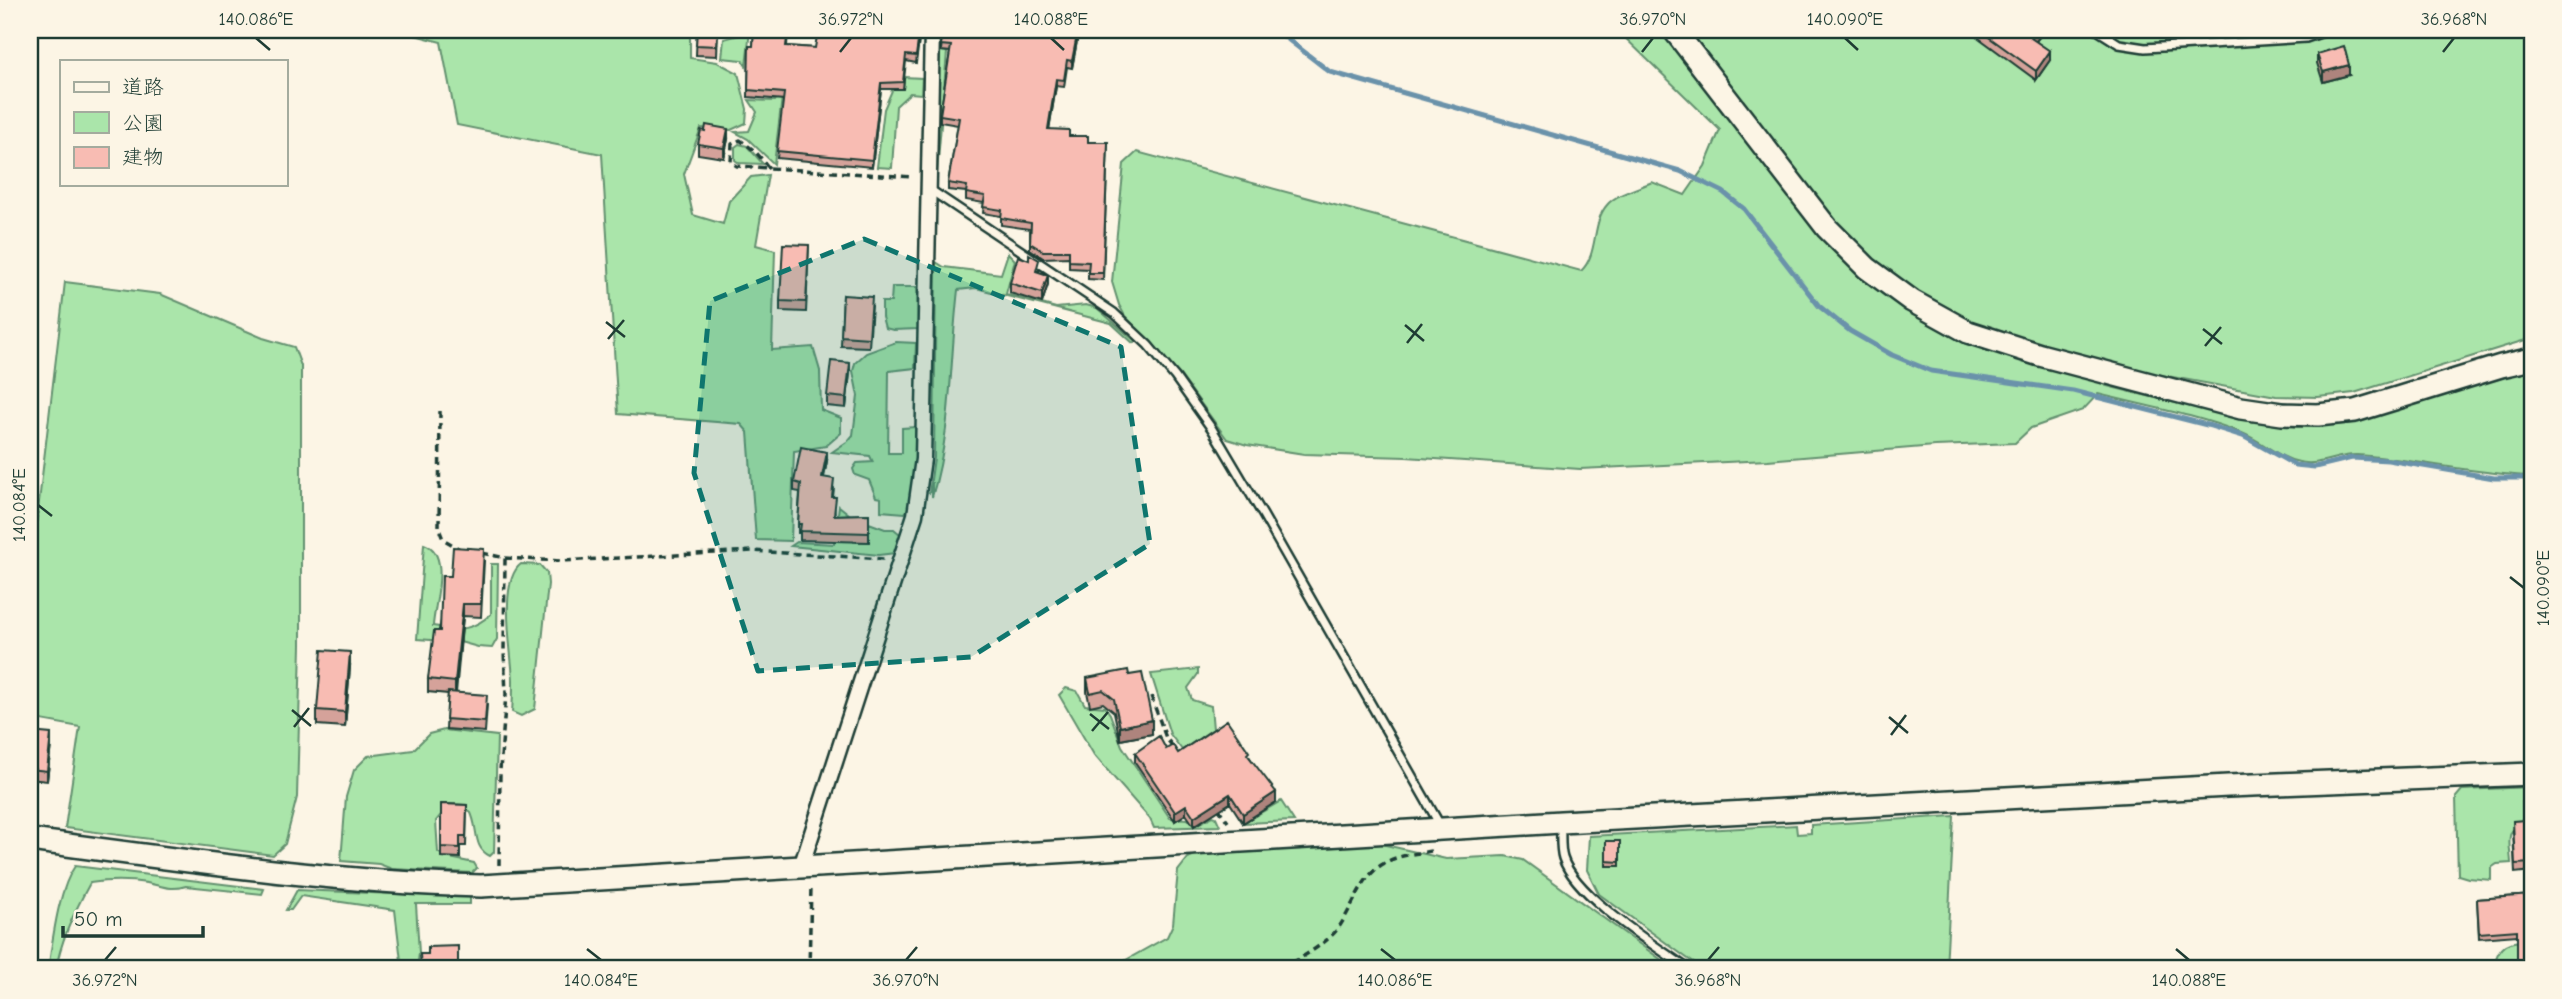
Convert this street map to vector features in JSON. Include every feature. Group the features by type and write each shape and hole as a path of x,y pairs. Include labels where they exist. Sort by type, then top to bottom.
{"street":[{"path":"806,866 915,515 923,458 932,30"},
{"path":"1674,30 1826,228 1867,268 1912,301 1968,332 2040,355 2228,404 2282,414 2318,415 2355,411 2532,359"},
{"path":"30,840 257,869 436,885 499,885 1561,821 2228,786 2532,774"}],"lane":[{"path":"2097,30 2119,44 2145,48 2306,38 2329,30"},
{"path":"929,183 1114,313 1148,345 1175,377 1212,429 1263,515 1442,828"},
{"path":"1561,821 1562,857 1571,874 1587,893 1688,969"}],"path":[{"path":"769,168 746,142 740,140 732,144 732,162 737,166 929,183"},
{"path":"440,411 439,529 443,539 464,551"},
{"path":"476,552 505,558 561,561 752,551 900,560"},
{"path":"499,885 500,770 506,694 505,558"},
{"path":"1151,696 1166,738 1181,758"},
{"path":"1211,799 1241,840"},
{"path":"1282,969 1326,940 1339,927 1365,883 1382,864 1403,856 1435,850"},
{"path":"806,866 809,969"}],"highlighted area":[{"path":"864,239 1121,347 1150,544 971,657 758,671 694,473 710,301"}],"green space":[{"path":"396,30 690,30 690,58 717,62 738,73 747,109 746,123 731,130 701,128 684,174 693,215 723,224 729,201 751,177 768,175 756,245 775,250 772,350 813,347 820,371 821,410 841,418 841,433 826,446 794,451 791,541 756,540 748,432 741,424 618,414 602,154 457,125 441,42"},
{"path":"750,30 746,66 742,60 722,58 724,39"},
{"path":"936,30 944,30 941,51 947,52 936,185 933,183"},
{"path":"1617,30 2532,30 2532,338 2354,393 2318,397 2276,396 2129,369 2107,386 2237,418 2297,427 2345,424 2532,369 2532,476 2357,455 2314,463 2299,462 2284,457 2249,436 2225,427 2098,394 2083,410 2031,428 2015,443 1935,446 1768,460 1580,469 1406,457 1304,454 1227,439 1180,375 1125,316 1112,282 1124,164 1137,152 1581,271 1587,264 1602,212 1607,205 1622,194 1652,182 1685,195 1705,166 1720,130"},
{"path":"904,77 922,78 921,94 910,93 896,106 892,168 877,167 884,109 893,88 903,89"},
{"path":"778,96 782,97 774,164 748,139 735,132 749,131 757,112 749,100 775,101"},
{"path":"739,144 747,146 763,164 739,163 735,160 735,147"},
{"path":"1008,253 1015,260 1006,294 1056,308 1086,305 1097,308 1135,341 1133,343 1111,323 976,288 958,290 947,421 932,497 932,482 929,494 934,458 936,262 944,267 1001,274"},
{"path":"65,282 160,294 263,338 294,347 301,366 301,645 297,797 285,844 273,855 65,828 80,727 30,718 30,578"},
{"path":"892,287 917,287 918,329 885,328 882,302 891,302"},
{"path":"896,342 916,343 915,368 889,371 888,453 902,453 902,428 915,427 914,484 905,513 881,511 881,498 876,497 869,480 855,475 853,469 857,463 873,462 870,456 832,452 853,435 858,396 853,371 855,363 866,353"},
{"path":"839,506 854,518 854,542 869,542 869,523 885,529 894,529 900,534 895,553 879,555 791,546 797,542 834,544"},
{"path":"424,544 432,549 439,568 433,626 457,629 470,627 491,614 491,564 498,564 497,639 492,648 460,642 417,639"},
{"path":"521,564 540,565 547,573 548,584 535,709 521,716 512,712 513,680 508,601 514,573"},
{"path":"1198,669 1198,674 1188,688 1192,700 1211,706 1213,729 1182,750 1170,734 1151,674"},
{"path":"1066,688 1077,691 1085,705 1105,707 1122,746 1170,818 1188,819 1194,826 1213,816 1220,826 1154,828 1150,819 1094,755 1059,695"},
{"path":"444,730 497,736 494,852 490,856 484,852 478,842 470,811 459,808 444,811 436,821 438,852 445,857 474,863 477,868 472,873 392,869 379,864 341,861 346,797 354,770 368,756 413,750 429,734"},
{"path":"2532,787 2532,791 2522,791 2523,822 2511,834 2511,863 2497,864 2491,868 2491,880 2458,875 2456,797 2462,790"},
{"path":"1281,801 1294,821 1243,823"},
{"path":"1954,816 1946,969 1702,969 1599,894 1587,870 1589,836 1796,825 1797,834 1811,833 1811,825"},
{"path":"1377,843 1446,859 1505,856 1523,860 1674,969 1110,969 1167,937 1173,924 1178,871 1188,858 1204,851"},
{"path":"75,866 264,889 262,894 186,886 171,888 133,881 90,883 69,925 56,969 48,969 60,901"},
{"path":"297,890 470,897 470,904 416,904 419,953 417,969 402,969 395,910 301,896 291,910 286,910"},
{"path":"2532,940 2532,969 2493,969 2498,954 2505,945"}],"building":[{"path":"697,30 718,30 717,46 696,45"},
{"path":"754,30 788,30 786,46 815,48 818,30 899,30 919,34 916,56 906,55 903,82 881,83 872,160 777,151 784,93 748,90 749,46 753,46"},
{"path":"943,30 1078,30 1072,61 1067,60 1064,80 1056,79 1048,129 1069,130 1069,136 1088,136 1088,142 1108,142 1103,273 1088,273 1089,262 1069,261 1069,251 1043,251 1030,243 1031,223 1001,218 1002,210 983,207 985,196 966,193 967,186 948,183 959,118 940,115 951,46 941,45"},
{"path":"1979,30 2038,30 2031,38 2050,51 2036,71"},
{"path":"2344,46 2349,65 2323,72 2317,54"},
{"path":"706,125 728,129 724,148 698,144 701,130 705,131"},
{"path":"783,244 809,245 806,302 780,301"},
{"path":"1029,254 1039,260 1036,271 1048,275 1042,293 1010,283 1018,256 1029,260"},
{"path":"843,295 872,297 869,338 841,336"},
{"path":"831,361 850,363 846,398 827,396"},
{"path":"801,447 827,452 822,477 834,479 834,515 869,514 869,533 800,531 801,524 798,524 801,484 794,482"},
{"path":"453,547 484,549 481,604 463,604 455,682 428,679 434,631 440,631 442,576 451,576"},
{"path":"322,650 350,652 345,712 317,710"},
{"path":"1128,670 1129,675 1142,673 1152,720 1120,727 1114,699 1103,690 1090,693 1087,678"},
{"path":"448,692 487,695 485,722 446,719"},
{"path":"1227,720 1249,752 1247,754 1276,792 1243,814 1230,794 1194,817 1186,805 1175,812 1135,753 1159,736 1166,749 1173,745 1178,753"},
{"path":"30,732 51,734 47,771 30,769"},
{"path":"2524,786 2532,786 2532,863 2515,864 2513,821 2525,820"},
{"path":"441,804 467,805 466,836 460,836 460,848 441,847"},
{"path":"1606,841 1620,841 1620,862 1606,861"},
{"path":"2532,895 2531,960 2517,960 2517,930 2479,933 2477,899"},
{"path":"458,946 458,969 421,969 420,954 428,954 428,947"}],"waterway":[{"path":"1276,30 1330,72 1680,171 1723,192 1744,209 1819,306 1850,331 1892,355 1931,371 2073,391 2211,426 2243,436 2295,465 2315,467 2352,458 2388,460 2494,478 2532,478"}]}
